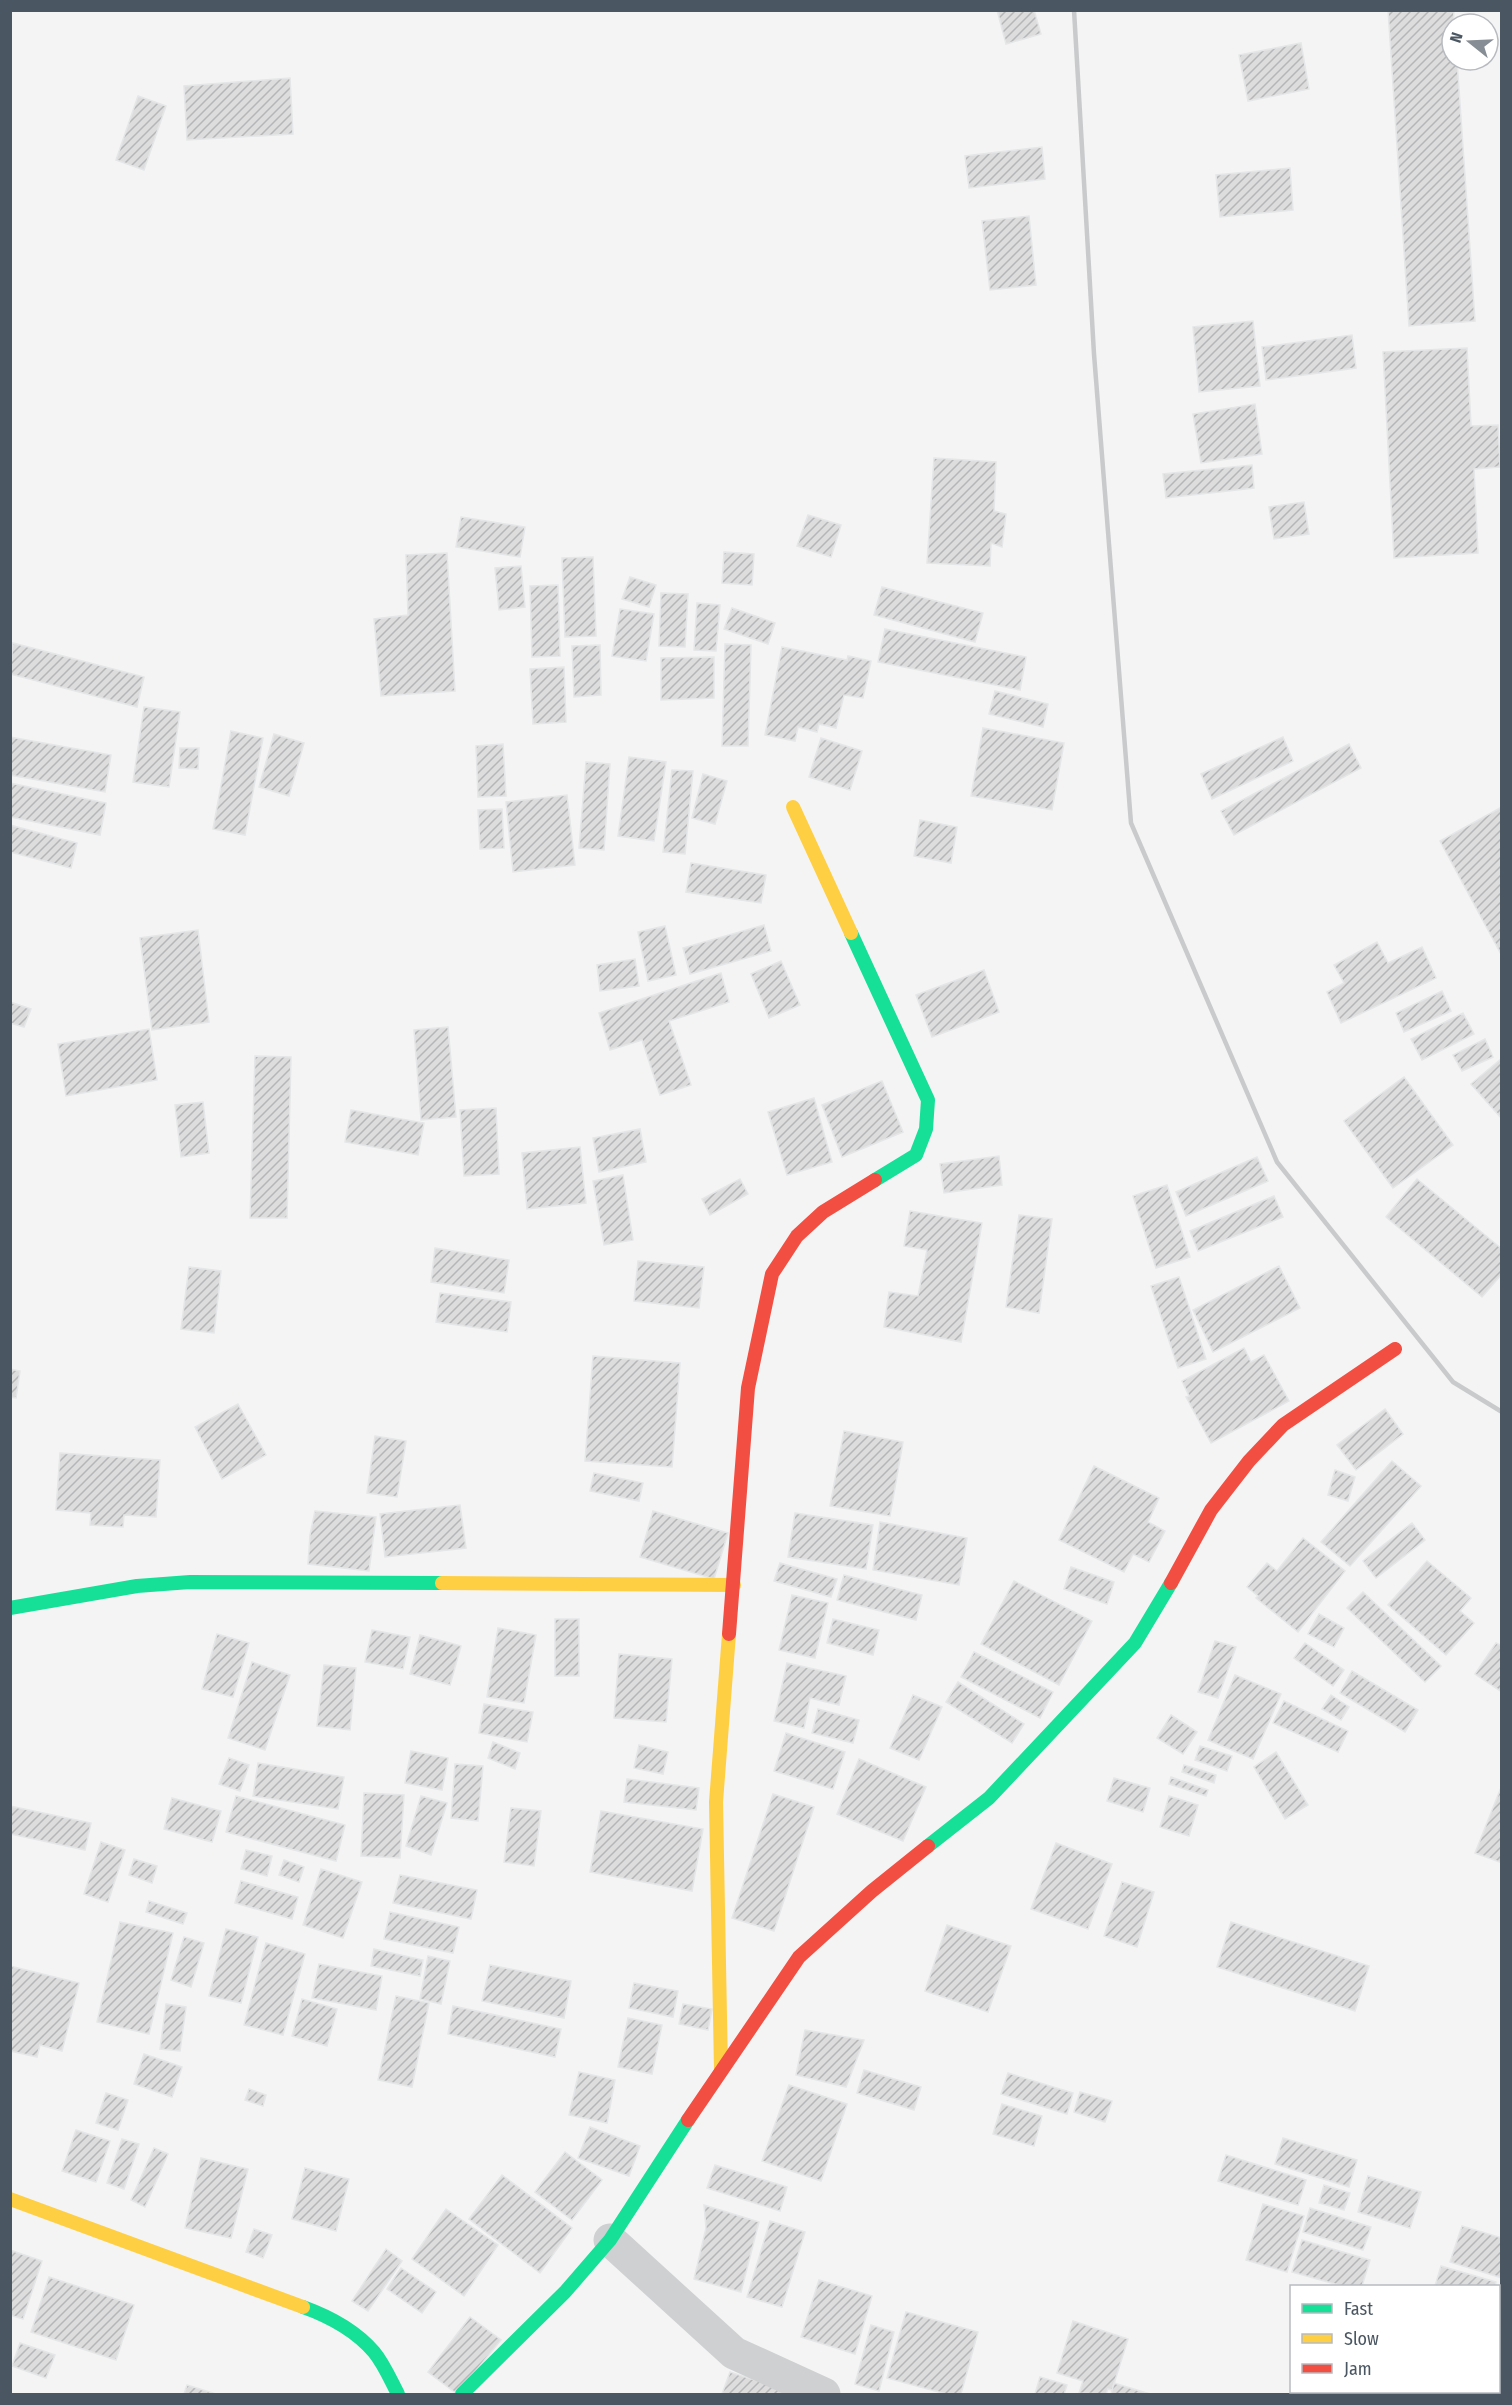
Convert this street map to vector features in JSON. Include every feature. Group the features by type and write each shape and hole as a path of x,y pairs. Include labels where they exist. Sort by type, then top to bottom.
{"street":[{"path":"721,2070 716,1802 748,1388 772,1274 796,1236 823,1212 916,1155 924,1143 928,1124 928,1100 794,807"},
{"path":"462,2394 565,2292 610,2240 721,2070 799,1957 872,1891 989,1798 1135,1642 1150,1620 1211,1510 1249,1461 1283,1425 1395,1349"},
{"path":"10,1608 137,1586 190,1582 734,1585"},
{"path":"10,2199 322,2314 351,2332 375,2353 398,2394"},
{"path":"610,2240 734,2353 824,2394"}],"building":[{"path":"997,10 1034,10 1041,34 1006,44"},
{"path":"1388,10 1454,10 1454,12 1440,12 1440,72 1458,72 1475,321 1409,326"},
{"path":"1301,43 1309,89 1248,101 1239,55"},
{"path":"290,78 293,134 187,140 184,86"},
{"path":"138,96 166,106 144,170 116,160"},
{"path":"1042,147 1045,179 969,188 965,156"},
{"path":"1290,168 1293,210 1220,217 1216,175"},
{"path":"1029,216 1036,285 990,290 982,221"},
{"path":"1253,321 1260,386 1199,392 1193,327"},
{"path":"1352,335 1356,368 1266,380 1262,347"},
{"path":"1467,348 1471,426 1498,425 1500,467 1474,469 1478,553 1394,558 1383,352"},
{"path":"1255,404 1262,454 1201,463 1193,414"},
{"path":"934,458 996,462 994,511 1006,514 1002,547 991,543 990,566 927,563"},
{"path":"1252,465 1254,488 1166,498 1163,474"},
{"path":"1304,502 1309,534 1274,539 1269,507"},
{"path":"808,515 841,525 831,557 797,546"},
{"path":"461,517 525,527 520,557 456,547"},
{"path":"724,552 754,554 752,585 722,583"},
{"path":"447,553 455,691 381,696 374,619 408,615 406,555"},
{"path":"593,557 596,636 565,637 562,558"},
{"path":"521,566 525,607 499,610 495,568"},
{"path":"630,577 656,585 649,607 622,599"},
{"path":"558,585 560,656 532,657 530,586"},
{"path":"882,587 983,613 975,642 874,615"},
{"path":"661,593 688,594 685,647 659,646"},
{"path":"697,603 720,605 716,651 694,650"},
{"path":"732,608 775,623 768,644 724,629"},
{"path":"620,609 654,614 646,661 612,656"},
{"path":"885,629 1026,657 1020,690 878,662"},
{"path":"13,643 144,677 137,707 10,674"},
{"path":"725,644 751,645 748,746 722,746"},
{"path":"600,645 601,695 574,697 572,646"},
{"path":"782,647 847,660 848,656 871,661 863,698 844,695 836,728 819,724 817,732 798,727 795,741 765,735"},
{"path":"714,657 714,698 661,700 661,658"},
{"path":"564,667 566,722 533,724 530,669"},
{"path":"995,691 1048,704 1043,727 989,714"},
{"path":"144,707 180,712 169,787 133,782"},
{"path":"983,728 1064,743 1052,810 971,796"},
{"path":"231,731 263,738 245,835 213,829"},
{"path":"274,734 304,743 289,796 259,787"},
{"path":"10,737 111,755 105,792 10,775"},
{"path":"1283,737 1293,761 1212,799 1201,774"},
{"path":"821,738 862,751 850,790 809,777"},
{"path":"503,744 506,796 478,797 476,746"},
{"path":"1349,744 1361,768 1234,835 1221,811"},
{"path":"180,748 199,748 198,769 179,768"},
{"path":"629,757 666,762 654,841 618,836"},
{"path":"586,762 610,764 604,850 579,848"},
{"path":"672,770 693,771 685,854 663,852"},
{"path":"703,774 727,781 715,824 692,818"},
{"path":"10,783 106,803 100,835 10,817"},
{"path":"567,795 575,865 513,872 506,802"},
{"path":"1500,808 1502,811 1502,956 1440,841"},
{"path":"502,809 504,848 480,849 478,810"},
{"path":"920,820 957,827 951,863 914,856"},
{"path":"10,825 77,843 71,868 10,852"},
{"path":"691,863 766,875 761,903 686,892"},
{"path":"764,925 771,951 690,974 683,948"},
{"path":"665,926 676,975 648,981 638,932"},
{"path":"198,930 209,1022 152,1030 140,938"},
{"path":"1377,942 1388,963 1422,947 1436,978 1341,1023 1327,992 1344,983 1334,965"},
{"path":"635,959 639,986 600,991 597,965"},
{"path":"781,961 800,1005 769,1018 751,974"},
{"path":"984,970 999,1012 932,1037 916,995"},
{"path":"721,973 729,1002 669,1021 691,1085 660,1095 642,1040 610,1050 599,1013"},
{"path":"1442,991 1451,1011 1404,1032 1396,1013"},
{"path":"10,1002 31,1009 24,1027 10,1023"},
{"path":"1463,1013 1474,1034 1422,1060 1411,1039"},
{"path":"448,1027 456,1117 421,1120 414,1030"},
{"path":"149,1029 157,1080 66,1096 58,1044"},
{"path":"1485,1039 1493,1057 1462,1071 1453,1055"},
{"path":"255,1056 291,1057 287,1218 250,1218"},
{"path":"1502,1060 1502,1119 1471,1084"},
{"path":"1404,1077 1453,1145 1393,1188 1344,1121"},
{"path":"882,1081 903,1132 842,1157 822,1105"},
{"path":"814,1098 832,1162 787,1175 768,1112"},
{"path":"203,1102 209,1153 181,1157 175,1105"},
{"path":"496,1108 499,1174 464,1176 460,1110"},
{"path":"351,1110 424,1123 418,1155 345,1142"},
{"path":"640,1129 646,1162 599,1172 593,1138"},
{"path":"580,1147 586,1203 527,1209 522,1153"},
{"path":"999,1156 1002,1185 944,1193 940,1164"},
{"path":"1257,1157 1268,1181 1186,1216 1176,1192"},
{"path":"623,1175 633,1240 604,1245 593,1181"},
{"path":"740,1179 748,1194 710,1215 702,1199"},
{"path":"1417,1179 1502,1249 1502,1274 1482,1297 1386,1217"},
{"path":"1167,1185 1190,1257 1156,1268 1133,1196"},
{"path":"1274,1196 1283,1217 1198,1251 1190,1231"},
{"path":"910,1211 982,1223 961,1342 884,1327 889,1292 918,1296 927,1250 904,1246"},
{"path":"1019,1215 1052,1219 1039,1313 1006,1307"},
{"path":"435,1248 509,1260 504,1293 431,1282"},
{"path":"638,1261 704,1267 699,1308 634,1301"},
{"path":"1279,1266 1300,1308 1213,1352 1193,1310"},
{"path":"189,1267 221,1271 214,1333 181,1329"},
{"path":"1179,1277 1206,1359 1178,1368 1151,1286"},
{"path":"440,1293 511,1302 507,1332 436,1322"},
{"path":"1244,1348 1251,1362 1264,1355 1289,1401 1211,1443 1186,1397 1189,1396 1182,1381"},
{"path":"593,1356 680,1363 672,1467 585,1461"},
{"path":"10,1369 20,1371 16,1398 10,1397"},
{"path":"238,1404 266,1455 222,1479 195,1427"},
{"path":"1385,1409 1403,1434 1356,1470 1337,1445"},
{"path":"844,1431 903,1442 890,1516 830,1506"},
{"path":"375,1436 406,1441 397,1497 367,1493"},
{"path":"60,1453 160,1460 156,1517 124,1515 123,1527 90,1525 91,1513 56,1510"},
{"path":"1392,1461 1421,1486 1350,1566 1321,1542"},
{"path":"1094,1466 1159,1498 1148,1522 1165,1531 1149,1562 1133,1554 1124,1572 1059,1540"},
{"path":"1335,1470 1355,1477 1348,1501 1328,1495"},
{"path":"594,1473 643,1483 639,1501 590,1491"},
{"path":"460,1505 466,1548 385,1557 380,1514"},
{"path":"315,1511 376,1517 369,1571 308,1564 310,1535"},
{"path":"653,1511 728,1533 714,1579 640,1557"},
{"path":"795,1513 873,1525 866,1569 788,1557"},
{"path":"880,1522 967,1538 959,1585 873,1570"},
{"path":"1412,1523 1425,1540 1376,1578 1363,1561"},
{"path":"1303,1538 1345,1571 1298,1632 1256,1598 1258,1596 1247,1587 1267,1563 1277,1571"},
{"path":"1427,1561 1471,1598 1460,1611 1474,1623 1446,1655 1388,1605"},
{"path":"780,1563 837,1579 831,1597 774,1581"},
{"path":"1071,1567 1114,1582 1107,1604 1064,1589"},
{"path":"844,1575 922,1595 916,1620 837,1600"},
{"path":"1014,1581 1092,1621 1059,1685 981,1644"},
{"path":"1363,1592 1441,1666 1425,1682 1347,1608"},
{"path":"792,1595 828,1603 815,1658 779,1650"},
{"path":"1319,1614 1344,1628 1334,1647 1308,1634"},
{"path":"555,1619 579,1619 579,1676 555,1676"},
{"path":"833,1619 879,1630 873,1655 827,1643"},
{"path":"498,1628 536,1635 524,1703 487,1697"},
{"path":"372,1630 410,1637 403,1669 365,1662"},
{"path":"217,1634 249,1643 233,1697 202,1689"},
{"path":"420,1635 461,1646 450,1685 410,1674"},
{"path":"1215,1641 1236,1647 1218,1698 1198,1692"},
{"path":"1305,1643 1344,1670 1333,1686 1294,1658"},
{"path":"1496,1643 1502,1646 1502,1692 1475,1674"},
{"path":"974,1652 1053,1692 1040,1718 961,1677"},
{"path":"619,1654 672,1659 666,1722 614,1718"},
{"path":"252,1662 290,1675 265,1750 228,1738"},
{"path":"787,1663 846,1676 839,1705 810,1698 804,1728 774,1721"},
{"path":"324,1665 356,1668 350,1730 317,1726"},
{"path":"1352,1671 1418,1710 1405,1732 1340,1693"},
{"path":"1235,1675 1281,1694 1253,1759 1208,1740"},
{"path":"958,1682 1024,1724 1012,1743 946,1702"},
{"path":"913,1695 942,1707 919,1760 890,1748"},
{"path":"1331,1695 1349,1707 1341,1720 1322,1709"},
{"path":"1284,1701 1348,1731 1338,1752 1273,1723"},
{"path":"484,1704 533,1712 527,1742 479,1733"},
{"path":"818,1709 859,1720 853,1743 812,1733"},
{"path":"1171,1715 1197,1732 1183,1754 1157,1738"},
{"path":"786,1733 845,1752 833,1789 774,1771"},
{"path":"493,1742 520,1753 515,1769 488,1758"},
{"path":"639,1745 668,1752 663,1774 634,1768"},
{"path":"1200,1746 1232,1756 1227,1771 1195,1760"},
{"path":"411,1751 448,1758 442,1790 405,1783"},
{"path":"1276,1752 1308,1805 1285,1819 1254,1767"},
{"path":"229,1758 249,1765 240,1791 219,1784"},
{"path":"859,1759 926,1787 903,1841 837,1814"},
{"path":"258,1763 344,1777 338,1809 253,1796"},
{"path":"455,1764 483,1766 478,1821 451,1818"},
{"path":"1184,1765 1216,1775 1214,1783 1182,1772"},
{"path":"1171,1777 1208,1790 1206,1796 1169,1784"},
{"path":"1114,1778 1150,1788 1143,1812 1107,1801"},
{"path":"627,1779 699,1788 696,1810 624,1802"},
{"path":"1502,1785 1502,1863 1475,1853"},
{"path":"364,1793 404,1795 400,1858 361,1856"},
{"path":"773,1794 814,1807 774,1931 732,1918"},
{"path":"236,1796 345,1825 336,1861 226,1832"},
{"path":"421,1796 447,1803 431,1855 406,1846"},
{"path":"1169,1796 1198,1805 1189,1836 1160,1827"},
{"path":"172,1798 221,1811 212,1842 164,1829"},
{"path":"10,1806 91,1823 85,1850 10,1834"},
{"path":"511,1808 541,1811 534,1866 504,1862"},
{"path":"601,1811 703,1829 692,1891 590,1872"},
{"path":"101,1842 125,1850 108,1902 84,1894"},
{"path":"1056,1843 1112,1864 1088,1929 1031,1909"},
{"path":"246,1850 272,1856 267,1876 241,1869"},
{"path":"134,1859 157,1866 152,1883 129,1875"},
{"path":"284,1860 304,1867 299,1882 279,1875"},
{"path":"321,1869 362,1882 343,1938 303,1925"},
{"path":"400,1875 477,1890 471,1919 393,1903"},
{"path":"241,1881 298,1897 292,1919 235,1903"},
{"path":"1122,1882 1154,1892 1137,1947 1104,1936"},
{"path":"149,1901 187,1913 183,1924 146,1912"},
{"path":"390,1912 459,1927 453,1953 384,1939"},
{"path":"120,1922 173,1933 149,2034 97,2022"},
{"path":"1231,1922 1369,1966 1355,2011 1217,1967"},
{"path":"947,1925 1011,1946 988,2012 925,1991"},
{"path":"226,1929 258,1937 241,2003 209,1996"},
{"path":"184,1937 204,1943 191,1987 171,1980"},
{"path":"266,1943 305,1954 283,2035 244,2025"},
{"path":"374,1949 423,1960 420,1976 371,1966"},
{"path":"428,1956 450,1961 441,2004 420,1999"},
{"path":"319,1964 382,1976 376,2010 312,1998"},
{"path":"490,1965 571,1981 564,2018 482,2001"},
{"path":"10,1966 79,1983 62,2051 40,2045 37,2057 10,2051"},
{"path":"634,1983 678,1991 673,2017 629,2008"},
{"path":"396,1996 429,2003 412,2087 378,2080"},
{"path":"302,1999 337,2009 327,2046 292,2036"},
{"path":"166,2004 186,2007 180,2051 160,2049"},
{"path":"683,2004 712,2009 708,2030 679,2024"},
{"path":"453,2006 561,2029 555,2057 448,2034"},
{"path":"628,2018 662,2025 652,2074 618,2067"},
{"path":"805,2030 864,2040 846,2087 796,2075"},
{"path":"144,2054 182,2067 172,2097 134,2084"},
{"path":"864,2070 921,2087 914,2110 857,2093"},
{"path":"579,2072 615,2080 607,2123 569,2115"},
{"path":"1008,2073 1073,2093 1067,2114 1001,2094"},
{"path":"789,2085 847,2104 821,2181 762,2161"},
{"path":"249,2089 266,2095 263,2106 245,2100"},
{"path":"1080,2092 1112,2101 1105,2122 1074,2112"},
{"path":"106,2093 128,2100 118,2130 96,2123"},
{"path":"1002,2104 1042,2116 1034,2146 993,2134"},
{"path":"590,2127 640,2146 629,2176 578,2158"},
{"path":"76,2130 110,2141 96,2182 62,2171"},
{"path":"1283,2138 1357,2160 1349,2187 1275,2164"},
{"path":"122,2139 139,2144 124,2189 107,2183"},
{"path":"154,2148 168,2154 145,2207 131,2200"},
{"path":"565,2152 602,2180 572,2220 535,2192"},
{"path":"1226,2155 1306,2180 1298,2205 1218,2181"},
{"path":"201,2158 248,2169 231,2238 185,2228"},
{"path":"715,2165 787,2187 780,2211 707,2188"},
{"path":"305,2168 349,2179 336,2231 292,2219"},
{"path":"502,2175 572,2228 540,2273 469,2219"},
{"path":"1368,2176 1421,2192 1410,2228 1358,2212"},
{"path":"1324,2185 1350,2193 1344,2210 1319,2203"},
{"path":"1263,2204 1304,2216 1287,2272 1246,2260"},
{"path":"704,2205 759,2222 741,2292 694,2279 706,2228"},
{"path":"1310,2208 1371,2227 1363,2250 1303,2232"},
{"path":"446,2209 498,2245 464,2296 412,2259"},
{"path":"770,2221 805,2232 782,2307 747,2297"},
{"path":"1462,2226 1502,2238 1502,2278 1450,2262"},
{"path":"254,2229 272,2235 263,2258 246,2252"},
{"path":"1302,2240 1370,2260 1362,2285 1338,2285 1292,2272"},
{"path":"386,2249 402,2261 368,2311 352,2301"},
{"path":"10,2250 42,2261 23,2319 10,2315"},
{"path":"1441,2266 1496,2282 1495,2285 1435,2285"},
{"path":"401,2268 436,2292 422,2313 387,2289"},
{"path":"49,2277 134,2305 116,2360 31,2332"},
{"path":"819,2280 872,2296 855,2354 801,2337"},
{"path":"906,2312 978,2332 961,2394 946,2394 887,2378"},
{"path":"470,2317 501,2340 457,2394 428,2372"},
{"path":"1073,2321 1128,2339 1112,2390 1108,2389 1106,2394 1079,2393 1083,2381 1057,2373"},
{"path":"871,2325 894,2332 879,2391 855,2384"},
{"path":"20,2343 55,2355 46,2378 12,2366"},
{"path":"730,2372 798,2394 722,2394"},
{"path":"1040,2377 1067,2385 1064,2394 1035,2394"},
{"path":"1114,2383 1150,2394 1111,2394"},
{"path":"187,2385 216,2394 184,2394"}],"railway":[{"path":"1074,10 1094,354 1131,823 1277,1162 1453,1382 1502,1412"}],"traffic: fast":[{"path":"851,933 928,1100 926,1129 916,1155 875,1180"},
{"path":"10,1608 137,1586 190,1582 442,1583"},
{"path":"928,1846 989,1798 1135,1643 1171,1583"},
{"path":"462,2394 565,2292 610,2240 688,2120"},
{"path":"303,2307 341,2325 367,2344 381,2362 398,2394"}],"traffic: slow":[{"path":"793,807 851,933"},
{"path":"442,1583 734,1585"},
{"path":"721,2070 716,1802 729,1634"},
{"path":"10,2199 303,2307"}],"traffic: jam":[{"path":"729,1634 748,1388 772,1274 797,1236 823,1212 875,1180"},
{"path":"1171,1583 1211,1510 1249,1461 1283,1425 1395,1349"},
{"path":"688,2120 799,1957 872,1891 928,1846"}]}
